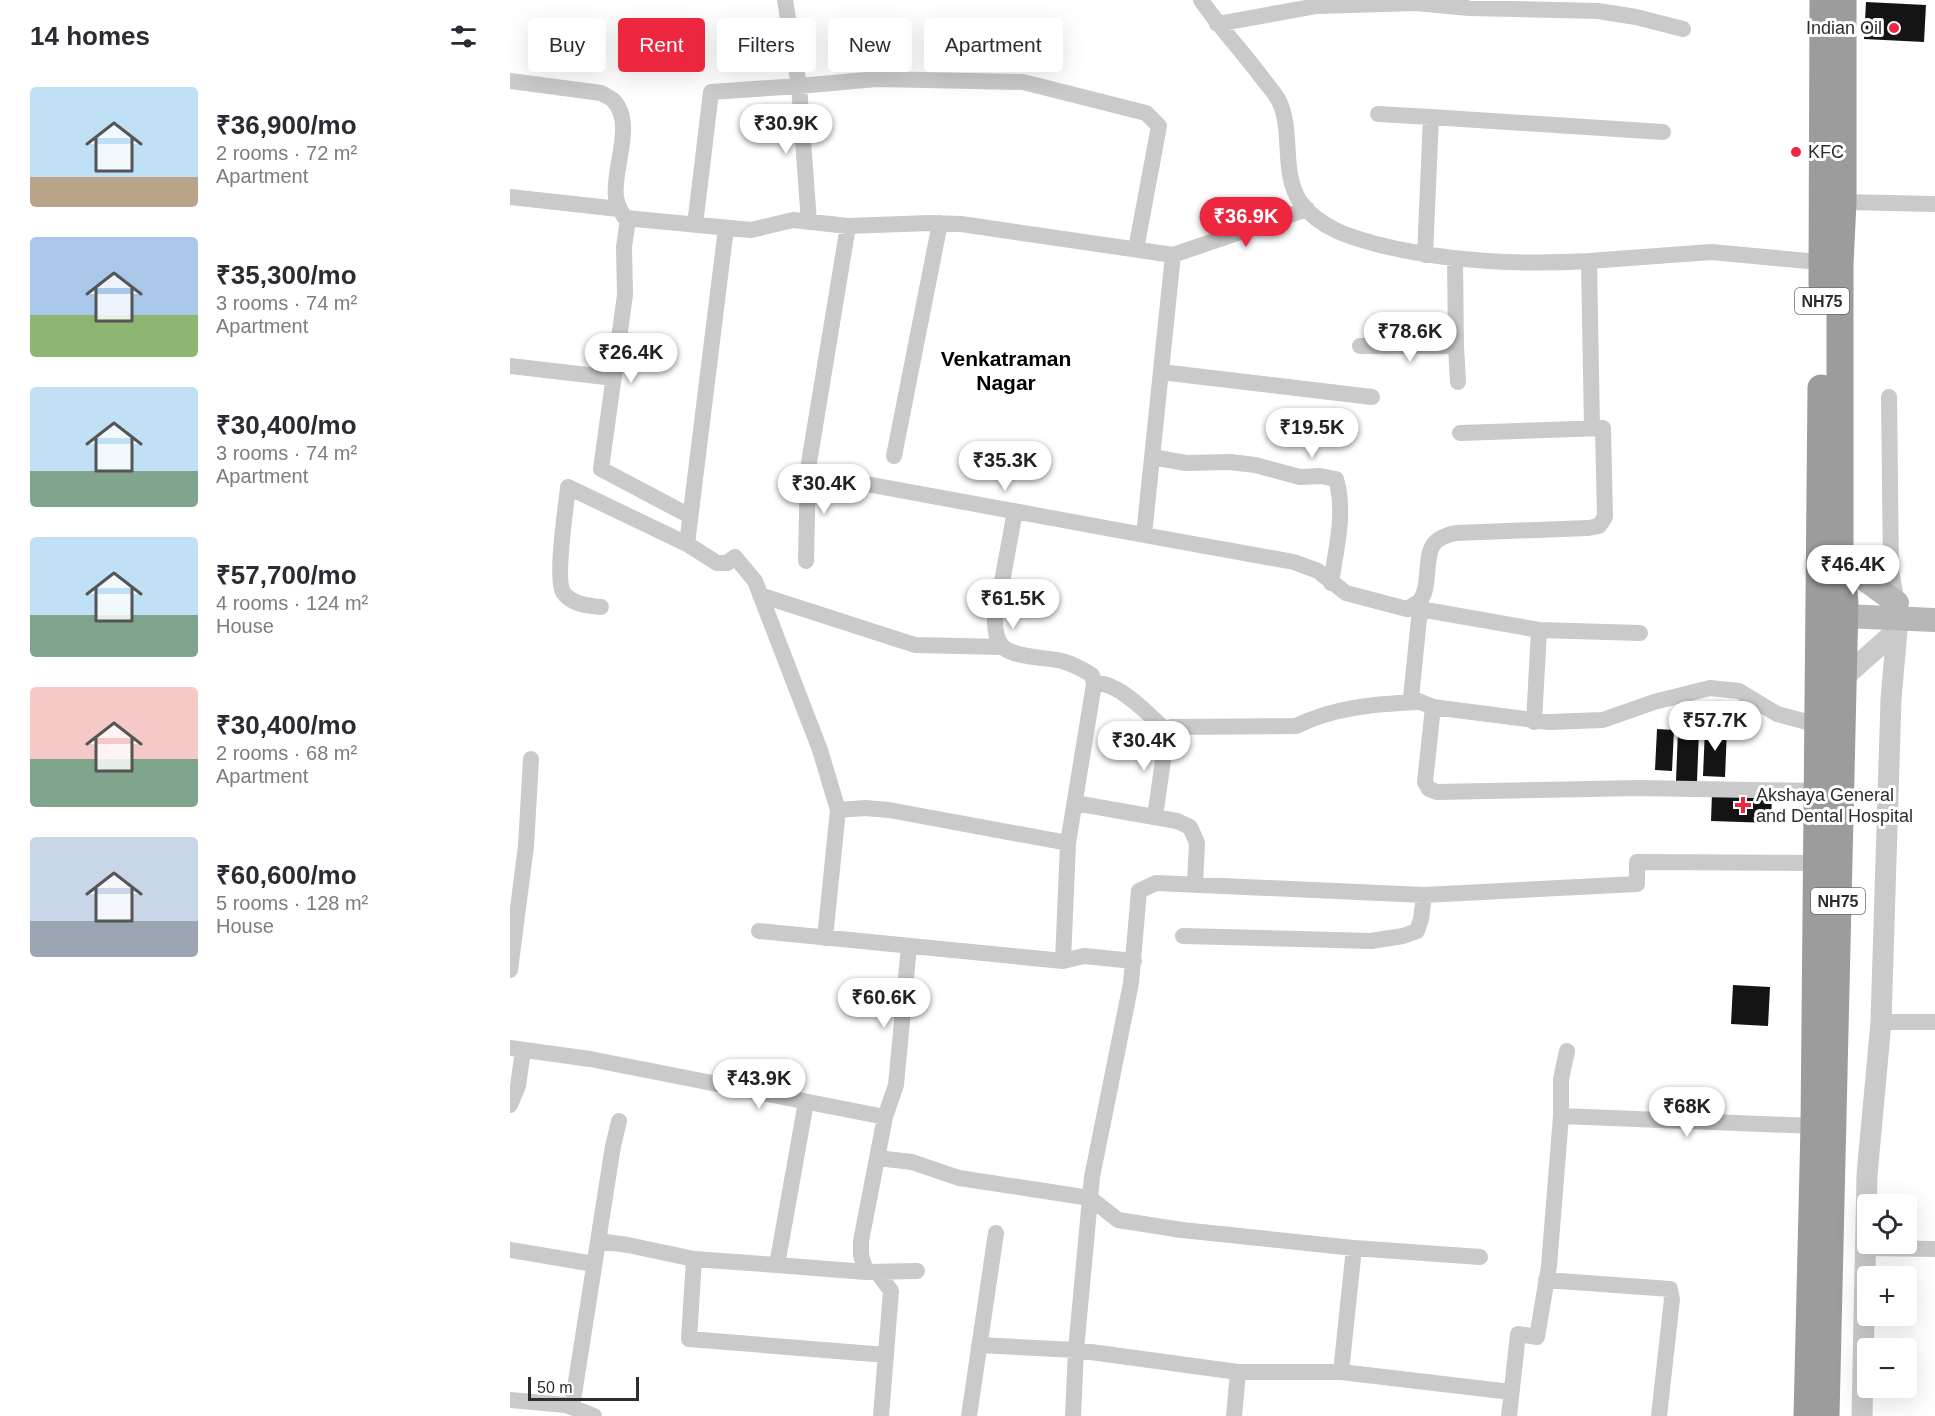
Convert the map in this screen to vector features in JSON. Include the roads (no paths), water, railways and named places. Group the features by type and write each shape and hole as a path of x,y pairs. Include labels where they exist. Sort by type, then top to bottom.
{"highway":[{"name":"NH75","path":"1807,1416 1814,1126 1818,725 1839,605 1840,555 1823,0"},
{"name":"NH75","path":"1826,1416 1842,679 1831,263 1843,202 1843,0"}],"main road":[{"path":"1840,555 1897,618"},
{"path":"1897,618 1935,604"},
{"path":"1839,605 1897,618 1935,620"}],"street":[{"path":"785,0 799,86 809,222"},
{"path":"1201,0 1216,24 1253,64 1279,101 1286,123 1291,179 1300,202 1316,218 1333,230 1425,255 1512,264 1711,252 1831,263"},
{"path":"1216,24 1317,6 1416,2 1469,8 1598,11 1683,28"},
{"path":"695,225 711,92 877,78 1023,82 1146,113 1159,126 1136,249"},
{"path":"510,81 601,93 613,100 620,111 623,126 615,195 624,214 625,295 601,469 690,516"},
{"path":"1378,114 1663,132"},
{"path":"1425,255 1431,117"},
{"path":"510,197 695,225 751,230 793,220 848,226 940,223 972,225 1173,255 1307,209"},
{"path":"1843,202 1935,204"},
{"path":"894,456 940,223"},
{"path":"806,561 808,469 848,226"},
{"path":"687,544 726,228"},
{"path":"1144,535 1173,255"},
{"path":"1455,259 1458,382"},
{"path":"1589,261 1592,428"},
{"path":"1360,346 1456,346"},
{"path":"510,366 614,378"},
{"path":"1161,372 1372,398"},
{"path":"1867,1194 1881,1022 1891,699 1897,618 1891,571 1889,397"},
{"path":"1425,705 1411,698 1410,691 1413,609 1424,594 1434,540 1443,535 1456,533 1599,526 1605,517 1603,428 1460,433"},
{"path":"1152,457 1186,463 1230,462 1255,465 1300,477 1320,476 1336,479 1341,512 1331,583"},
{"path":"861,483 1294,562 1318,571 1346,593 1413,609 1539,630 1640,633"},
{"path":"601,607 588,606 568,598 559,583 568,487 687,544 717,563 727,563 735,557 754,581 820,750 838,810 825,938"},
{"path":"1002,647 996,634 995,620 1014,511"},
{"path":"760,595 915,645 1002,647 1012,653 1062,661 1092,675 1094,684 1068,843 1063,961"},
{"path":"1842,679 1897,618"},
{"path":"1534,722 1539,630"},
{"path":"1094,684 1101,683 1111,686 1135,703 1167,732"},
{"path":"1155,817 1167,732 1171,727 1296,726 1315,717 1343,709 1385,704 1425,705 1534,722 1603,720 1654,702 1710,688 1739,691 1777,714 1818,725"},
{"path":"1425,705 1425,782 1429,789 1437,792 1639,788 1817,791"},
{"path":"510,970 526,846 531,759"},
{"path":"1075,803 1177,821 1190,827 1197,843 1195,884"},
{"path":"838,810 865,808 889,810 1068,843"},
{"path":"1073,1416 1076,1350 1092,1177 1134,961 1139,891 1156,883 1424,895 1637,884 1637,862 1816,863"},
{"path":"1183,936 1371,941 1390,939 1417,931 1422,919 1424,895"},
{"path":"759,932 1063,961 1084,956 1134,961"},
{"path":"881,1416 891,1291 872,1272 861,1255 861,1241 885,1117 896,1085 909,946"},
{"path":"1881,1022 1935,1022"},
{"path":"510,1105 518,1086 517,1049 590,1059 885,1117"},
{"path":"1509,1416 1518,1334 1537,1337 1549,1266 1561,1116 1561,1079 1567,1051"},
{"path":"777,1265 806,1102"},
{"path":"1561,1116 1814,1126"},
{"path":"572,1407 613,1146 619,1121"},
{"path":"877,1158 912,1162 960,1178 1090,1198 1118,1220 1182,1230 1354,1248 1480,1257"},
{"path":"969,1416 996,1233"},
{"path":"598,1241 694,1259 872,1272 917,1271"},
{"path":"1341,1372 1354,1248"},
{"path":"1917,1249 1935,1249"},
{"path":"510,1250 594,1264"},
{"path":"1862,1416 1866,1254"},
{"path":"694,1259 689,1339 886,1355"},
{"path":"1546,1280 1670,1289 1672,1299 1659,1416"},
{"path":"979,1345 1076,1350 1238,1372 1341,1372 1511,1392"},
{"path":"1234,1416 1238,1372"},
{"path":"510,1400 566,1405 594,1416"}],"place":[{"name":"Indian Oil","path":"1894,28"},
{"name":"KFC","path":"1796,152"},
{"name":"Akshaya General and Dental Hospital","path":"1743,805"}],"district":[{"name":"Venkatraman Nagar","path":"1006,370"}]}
